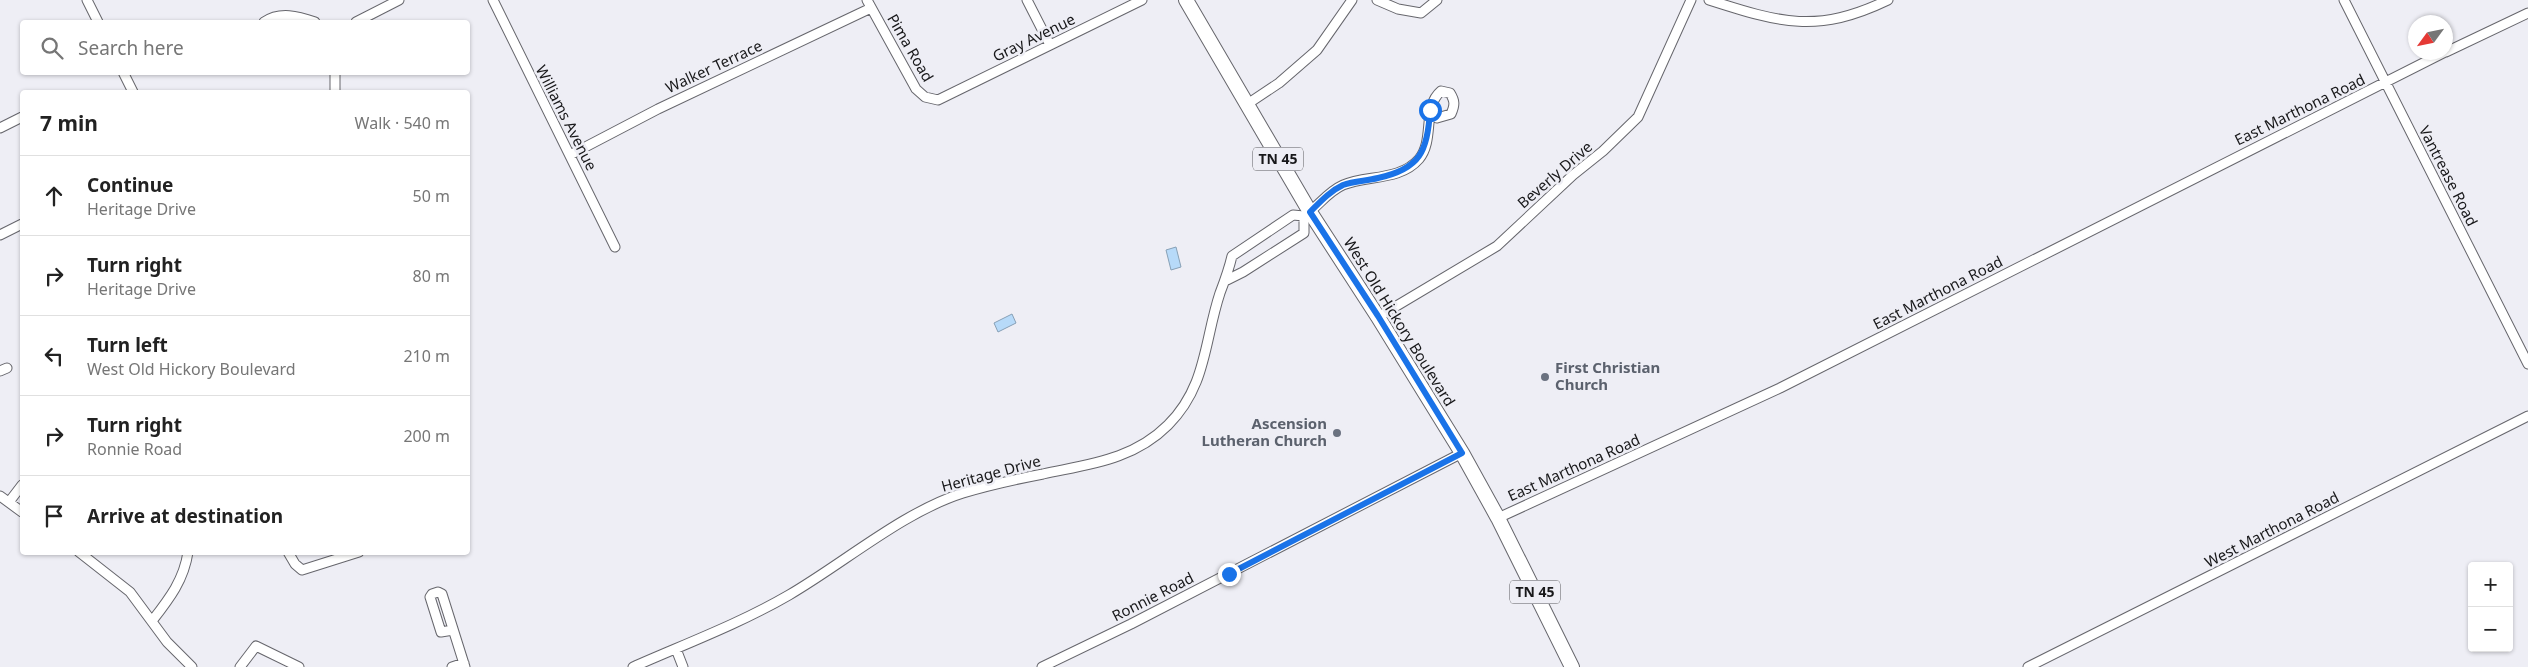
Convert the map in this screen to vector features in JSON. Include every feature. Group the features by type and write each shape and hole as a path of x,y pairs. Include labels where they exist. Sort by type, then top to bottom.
{"main road":[{"name":"West Old Hickory Boulevard","path":"1186,0 1307,214 1378,316 1462,453 1498,518 1572,667"}],"street":[{"path":"86,0 97,20"},
{"path":"360,20 399,0"},
{"name":"Williams Avenue","path":"493,0 615,248"},
{"path":"1027,0 1050,45"},
{"name":"Gray Avenue","path":"938,100 1142,0"},
{"path":"1246,105 1279,84 1317,50 1352,0"},
{"path":"1377,0 1398,9 1421,12 1437,0"},
{"name":"Beverly Drive","path":"1378,316 1497,246 1631,124 1642,111 1691,0"},
{"path":"1709,0 1777,19 1810,23 1850,16 1888,0"},
{"name":"Vantrease Road","path":"2344,0 2528,364"},
{"name":"Walker Terrace","path":"570,155 869,4"},
{"name":"Pima Road","path":"869,4 916,89 925,97 938,100"},
{"name":"East Marthona Road","path":"2453,48 2528,13"},
{"path":"270,20 282,16 297,16 309,20"},
{"name":"East Marthona Road","path":"1498,518 1780,388 2429,60"},
{"path":"124,75 132,90"},
{"path":"334,90 335,75"},
{"name":"Heritage Drive","path":"633,667 734,624 787,596 904,521 950,498 1042,474 1092,465 1130,452 1147,442 1169,424 1195,387 1205,361 1220,292 1227,280 1232,256 1293,215 1307,214 1331,192 1344,185 1407,169 1420,158 1429,127 1430,110"},
{"path":"0,128 20,118"},
{"name":"Heritage Drive","path":"1227,280 1243,272 1304,233 1307,214"},
{"path":"0,235 20,225"},
{"name":"West Marthona Road","path":"2028,667 2528,416"},
{"name":"Ronnie Road","path":"1042,667 1051,665 1462,453"},
{"path":"9,502 20,488"},
{"path":"0,496 20,510"},
{"path":"83,555 122,585 140,604 167,642 192,667"},
{"path":"152,621 177,589 186,566 188,555"},
{"path":"290,555 294,564 302,570 350,555"},
{"path":"452,667 464,665 453,630"},
{"path":"240,667 256,646 261,647 275,658 298,667"},
{"path":"676,650 683,667"}],"water":[{"path":"1176,247 1181,267 1171,270 1166,250"},
{"path":"1012,314 1016,323 998,332 994,323"}],"place":[{"name":"First Christian Church","path":"1545,377"},
{"name":"Ascension Lutheran Church","path":"1337,433"}],"route":[{"path":"1229,574 1462,453 1378,316 1310,212 1331,192 1344,185 1390,175 1407,169 1420,158 1429,127 1430,110"}]}
